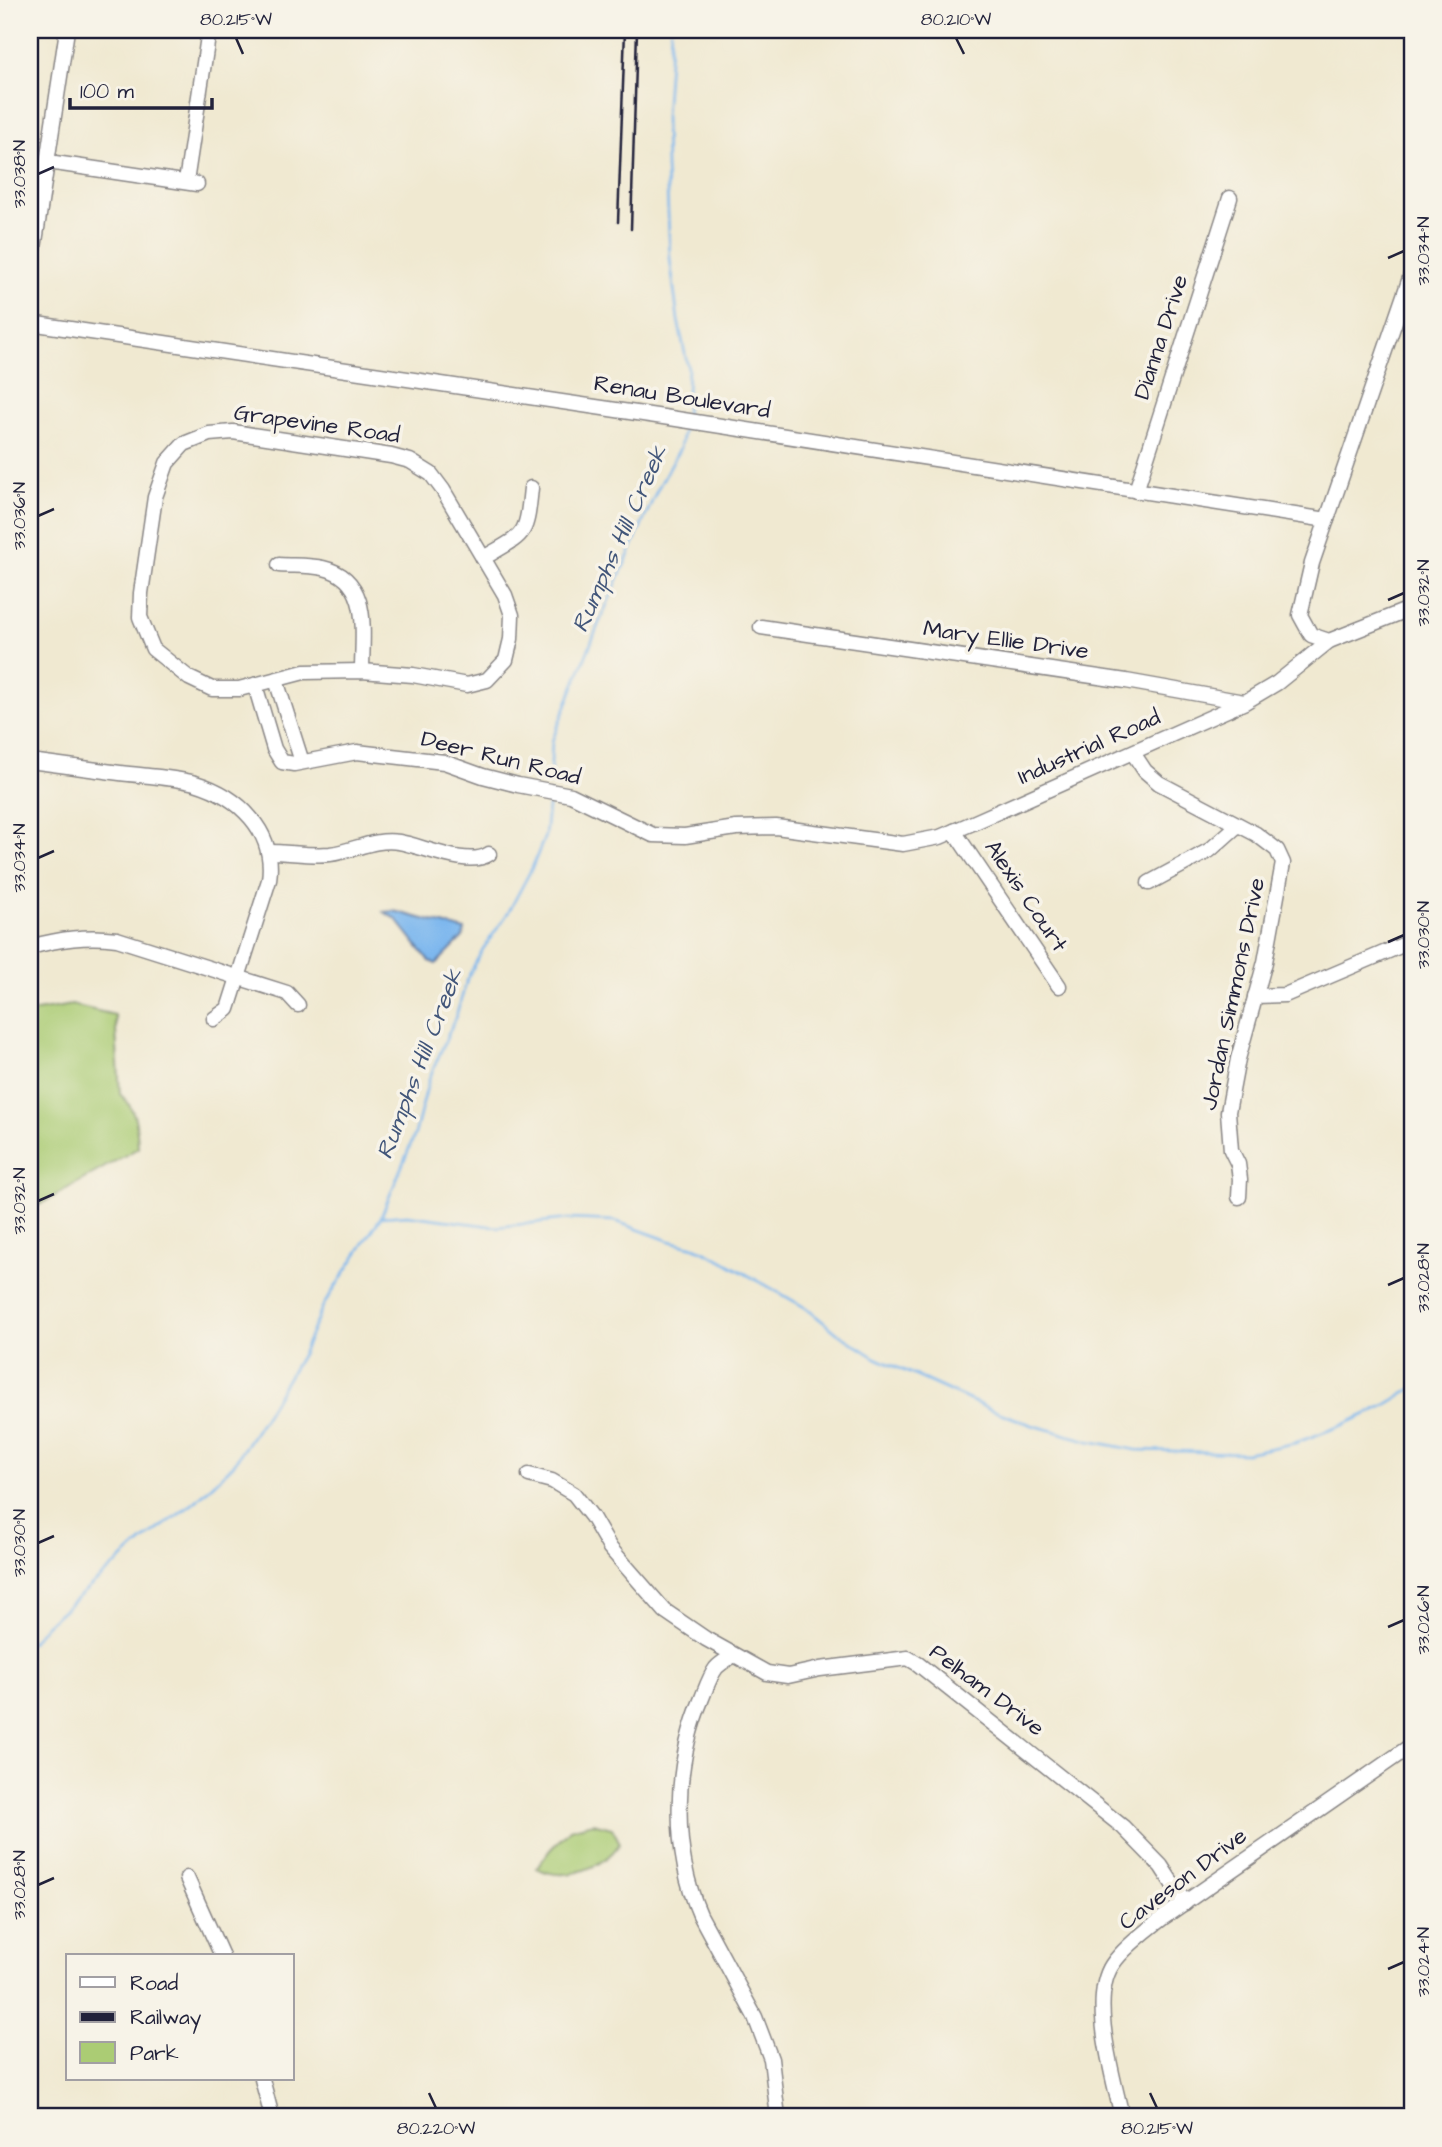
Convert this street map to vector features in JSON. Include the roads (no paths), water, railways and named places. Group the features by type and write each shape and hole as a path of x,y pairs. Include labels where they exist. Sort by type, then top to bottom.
{"street":[{"path":"30,275 67,30"},
{"path":"48,162 191,183 209,30"},
{"name":"Dianna Drive","path":"1136,491 1230,198"},
{"path":"1329,642 1311,635 1300,615 1305,586 1412,272"},
{"name":"Renau Boulevard","path":"30,323 670,418 1327,520"},
{"name":"Grapevine Road","path":"233,432 391,456 410,461 430,474 443,490 505,595 512,615 511,639 506,660 487,680 467,685 414,675 362,671 304,671 239,689 212,689 189,678 153,649 140,617 155,497 167,463 184,443 209,434 233,432"},
{"path":"483,558 521,536 526,526 531,488"},
{"path":"279,565 322,568 339,574 352,586 361,603 362,671"},
{"name":"Industrial Road","path":"849,838 903,844 940,837 1245,702 1278,683 1329,642 1412,608"},
{"name":"Mary Ellie Drive","path":"761,627 1126,681 1245,702"},
{"path":"255,685 278,758 282,762 302,762 276,680"},
{"name":"Deer Run Road","path":"302,762 357,752 444,762 483,776 571,795 653,835 685,836 736,828 776,827 849,838"},
{"name":"Jordan Simmons Drive","path":"1133,753 1145,771 1159,783 1272,845 1283,863 1265,962 1238,1059 1228,1112 1231,1150 1238,1164 1240,1179 1239,1196"},
{"path":"30,761 195,783 233,802 250,816 261,831 272,863 269,880 228,1009 214,1019"},
{"path":"1149,883 1210,850 1238,825"},
{"name":"Alexis Court","path":"954,831 1059,986"},
{"path":"269,852 329,854 396,841 466,859 483,858 489,854"},
{"path":"30,947 63,938 92,936 117,939 287,993 298,1005"},
{"path":"1255,996 1286,995 1412,941"},
{"name":"Pelham Drive","path":"529,1475 552,1481 574,1494 592,1517 610,1548 665,1611 734,1655 776,1676 800,1675 820,1669 908,1658 918,1664 1124,1827 1161,1866 1185,1903"},
{"path":"734,1655 716,1667 695,1715 681,1773 683,1857 700,1915 755,2017 771,2059 778,2117"},
{"name":"Caveson Drive","path":"1122,2117 1104,2029 1102,1997 1112,1965 1149,1928 1412,1745"},
{"path":"187,1878 221,1954"},
{"path":"262,2080 272,2117"}],"water":[{"path":"394,911 465,930 463,937 436,964 429,961 396,919 384,912"}],"waterway":[{"name":"Rumphs Hill Creek","path":"671,30 665,117 666,167 670,258 678,320 688,368 686,416"},
{"name":"Rumphs Hill Creek","path":"550,784 552,741 599,623 657,490 680,448 684,426"},
{"name":"Rumphs Hill Creek","path":"30,1643 47,1624 143,1541 195,1502 233,1465 265,1416 302,1354 323,1306 381,1217 415,1134 429,1079 456,1016 468,977 483,949 508,913 532,868 545,836 549,798"},
{"path":"381,1217 407,1215 497,1227 568,1219 615,1221 695,1247 716,1257 806,1308 837,1333 876,1358 987,1408 1032,1425 1089,1441 1136,1450 1246,1453 1295,1443 1343,1425 1384,1406 1412,1389"}],"railway":[{"path":"618,222 625,30"},
{"path":"631,229 637,30"}]}
